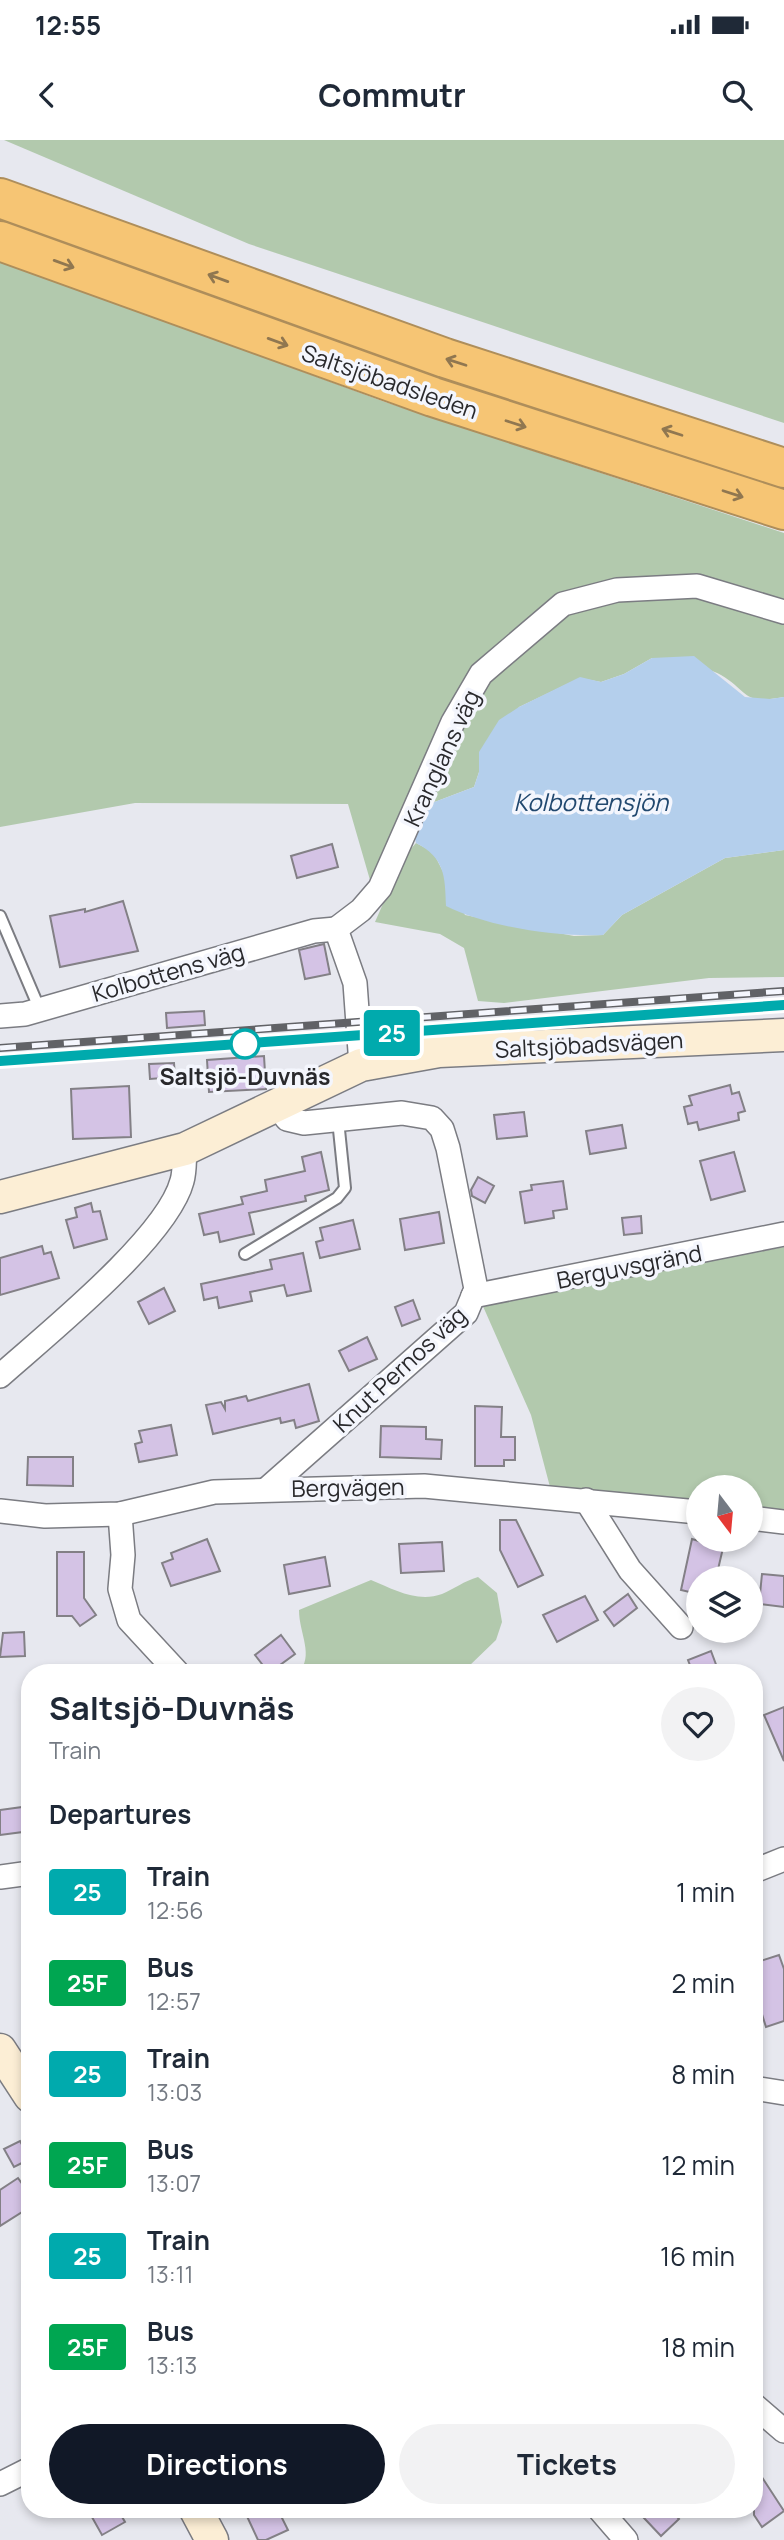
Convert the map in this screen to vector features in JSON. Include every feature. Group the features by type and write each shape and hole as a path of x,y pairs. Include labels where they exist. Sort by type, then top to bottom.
{"highway":[{"name":"Saltsjöbadsleden","path":"0,198 445,358 784,468"},
{"name":"Saltsjöbadsleden","path":"0,241 433,397 784,510"}],"street":[{"name":"Kranglans väg","path":"336,929 361,911 380,888 453,722 481,674 563,604 617,590 696,586 784,612"},
{"name":"Kolbottens väg","path":"0,1016 40,1010 187,966 314,932 336,929"},
{"path":"336,929 355,984 361,1065"},
{"name":"Saltsjöbadsvägen","path":"0,1197 185,1149 361,1065 439,1051 784,1035"},
{"name":"Knut Pernos väg","path":"268,1488 466,1313 476,1289 448,1148 442,1129 432,1118 411,1114 338,1118 304,1123 293,1122 277,1105"},
{"path":"0,1376 104,1282 149,1235 182,1181 185,1149"},
{"name":"Berguvsgränd","path":"473,1296 784,1234"},
{"name":"Bergvägen","path":"0,1511 45,1516 120,1514 214,1492 268,1488 424,1486 686,1511"},
{"path":"586,1500 630,1570 681,1627"},
{"path":"120,1514 123,1555 120,1589 130,1620 170,1664"},
{"path":"763,1519 784,1522"},
{"path":"763,1867 784,1859"},
{"path":"0,1877 21,1874"},
{"path":"0,2050 21,2082"},
{"path":"763,2090 784,2094"},
{"path":"763,2413 784,2431"},
{"path":"0,2484 21,2474"},
{"path":"200,2518 212,2540"},
{"path":"607,2518 626,2540"}],"lane":[{"path":"0,916 40,1010"},
{"path":"245,1254 337,1198 345,1188 338,1118"}],"green space":[{"path":"4,140 784,140 784,423 249,244"},
{"path":"0,260 385,402 784,533 784,604 696,578 566,595 445,718 370,880 348,804 135,803 0,827"},
{"path":"696,595 784,623 784,697 753,698 714,672 652,658 624,674 601,682 580,678 519,707 479,772 474,787 424,806 485,683 568,610 618,597"},
{"path":"416,843 433,852 465,915 574,936 603,935 622,915 725,858 784,850 784,977 709,978 504,1003 478,1001 464,948 440,934 375,922 403,858"},
{"path":"784,1247 784,1511 763,1510 763,1475 686,1475 686,1502 550,1487 531,1415 482,1304"},
{"path":"478,1577 497,1593 502,1622 496,1640 471,1664 304,1664 306,1652 299,1610 371,1580 405,1594 423,1597 442,1594"}],"water":[{"name":"Kolbottensjön","path":"694,656 745,697 784,697 784,850 725,858 622,915 603,935 523,929 482,920 446,906 442,869 433,855 416,843 413,830 424,806 474,787 479,772 479,752 499,720 519,707 580,677 601,682 624,674 652,658"}],"building":[{"path":"332,844 338,867 297,878 291,856"},
{"path":"123,901 138,951 60,967 50,916 85,909 85,912"},
{"path":"324,944 330,974 305,979 299,950"},
{"path":"204,1011 205,1025 167,1028 166,1013"},
{"path":"264,1056 266,1089 209,1092 207,1060"},
{"path":"174,1063 175,1077 150,1079 149,1064"},
{"path":"730,1085 732,1094 739,1092 745,1111 738,1113 739,1120 699,1130 697,1122 688,1124 684,1107 692,1105 689,1096"},
{"path":"129,1086 131,1137 73,1139 71,1089"},
{"path":"524,1112 527,1136 497,1139 494,1115"},
{"path":"622,1125 626,1148 590,1154 586,1131"},
{"path":"321,1152 329,1190 305,1196 306,1201 249,1213 254,1234 220,1242 218,1232 204,1235 199,1214 243,1204 241,1197 267,1191 265,1180 305,1171 302,1157"},
{"path":"734,1152 745,1191 711,1200 700,1161"},
{"path":"478,1177 494,1186 485,1203 472,1196 471,1190"},
{"path":"563,1181 567,1209 553,1211 554,1218 525,1223 520,1192 532,1190 531,1185"},
{"path":"91,1203 93,1212 100,1211 107,1239 74,1248 66,1220 77,1217 75,1208"},
{"path":"439,1212 444,1243 405,1250 400,1219"},
{"path":"641,1216 642,1233 624,1235 622,1218"},
{"path":"353,1220 360,1249 320,1258 316,1242 323,1240 320,1228"},
{"path":"42,1246 44,1254 51,1252 59,1278 0,1295 0,1258"},
{"path":"303,1253 311,1291 287,1296 284,1285 250,1292 252,1301 219,1308 217,1297 204,1300 201,1284 272,1269 270,1260"},
{"path":"164,1288 175,1311 149,1324 138,1302"},
{"path":"413,1300 420,1319 402,1326 395,1307"},
{"path":"367,1337 377,1359 349,1371 339,1351"},
{"path":"309,1384 319,1421 296,1428 294,1420 281,1423 280,1418 213,1434 206,1405 221,1402 225,1409 225,1401 246,1396 248,1401"},
{"path":"475,1406 502,1407 501,1437 515,1437 515,1460 504,1460 504,1466 475,1466"},
{"path":"171,1425 177,1455 139,1462 135,1444 142,1442 139,1431"},
{"path":"381,1426 426,1427 426,1439 442,1440 441,1459 380,1457"},
{"path":"28,1457 73,1457 73,1486 27,1485"},
{"path":"500,1520 516,1520 543,1575 518,1587 500,1550"},
{"path":"207,1539 220,1571 171,1586 162,1563 173,1559 171,1553"},
{"path":"442,1542 444,1571 401,1573 399,1544"},
{"path":"57,1552 84,1552 84,1598 96,1615 80,1626 72,1616 57,1616"},
{"path":"689,1552 722,1552 719,1566 686,1566"},
{"path":"325,1557 330,1586 289,1594 284,1565"},
{"path":"686,1567 686,1591 681,1590"},
{"path":"763,1574 784,1576 784,1607 763,1604"},
{"path":"628,1594 637,1608 614,1626 604,1612"},
{"path":"585,1596 598,1620 557,1642 543,1615"},
{"path":"24,1632 25,1656 0,1657 3,1633"},
{"path":"281,1635 295,1654 281,1664 262,1664 255,1655"},
{"path":"711,1651 716,1664 690,1664 688,1660"},
{"path":"784,1707 784,1761 764,1715"},
{"path":"21,1807 21,1832 0,1835 0,1810"},
{"path":"779,1955 784,1969 784,2021 766,2027 763,2018 763,1960"},
{"path":"20,2141 21,2164 14,2167 4,2149"},
{"path":"18,2178 21,2182 21,2213 0,2226 0,2190"},
{"path":"763,2479 784,2511 762,2527 756,2518 763,2518"},
{"path":"92,2518 123,2518 125,2522 102,2535"},
{"path":"248,2518 282,2518 288,2530 266,2540 258,2540"},
{"path":"644,2518 678,2518 679,2519 661,2536"}],"railway":[{"path":"0,1048 784,991"},
{"path":"0,1061 784,1005"}],"train":[{"name":"25","path":"0,1061 784,1005"}],"place":[{"name":"Saltsjö-Duvnäs","path":"245,1044"}]}
